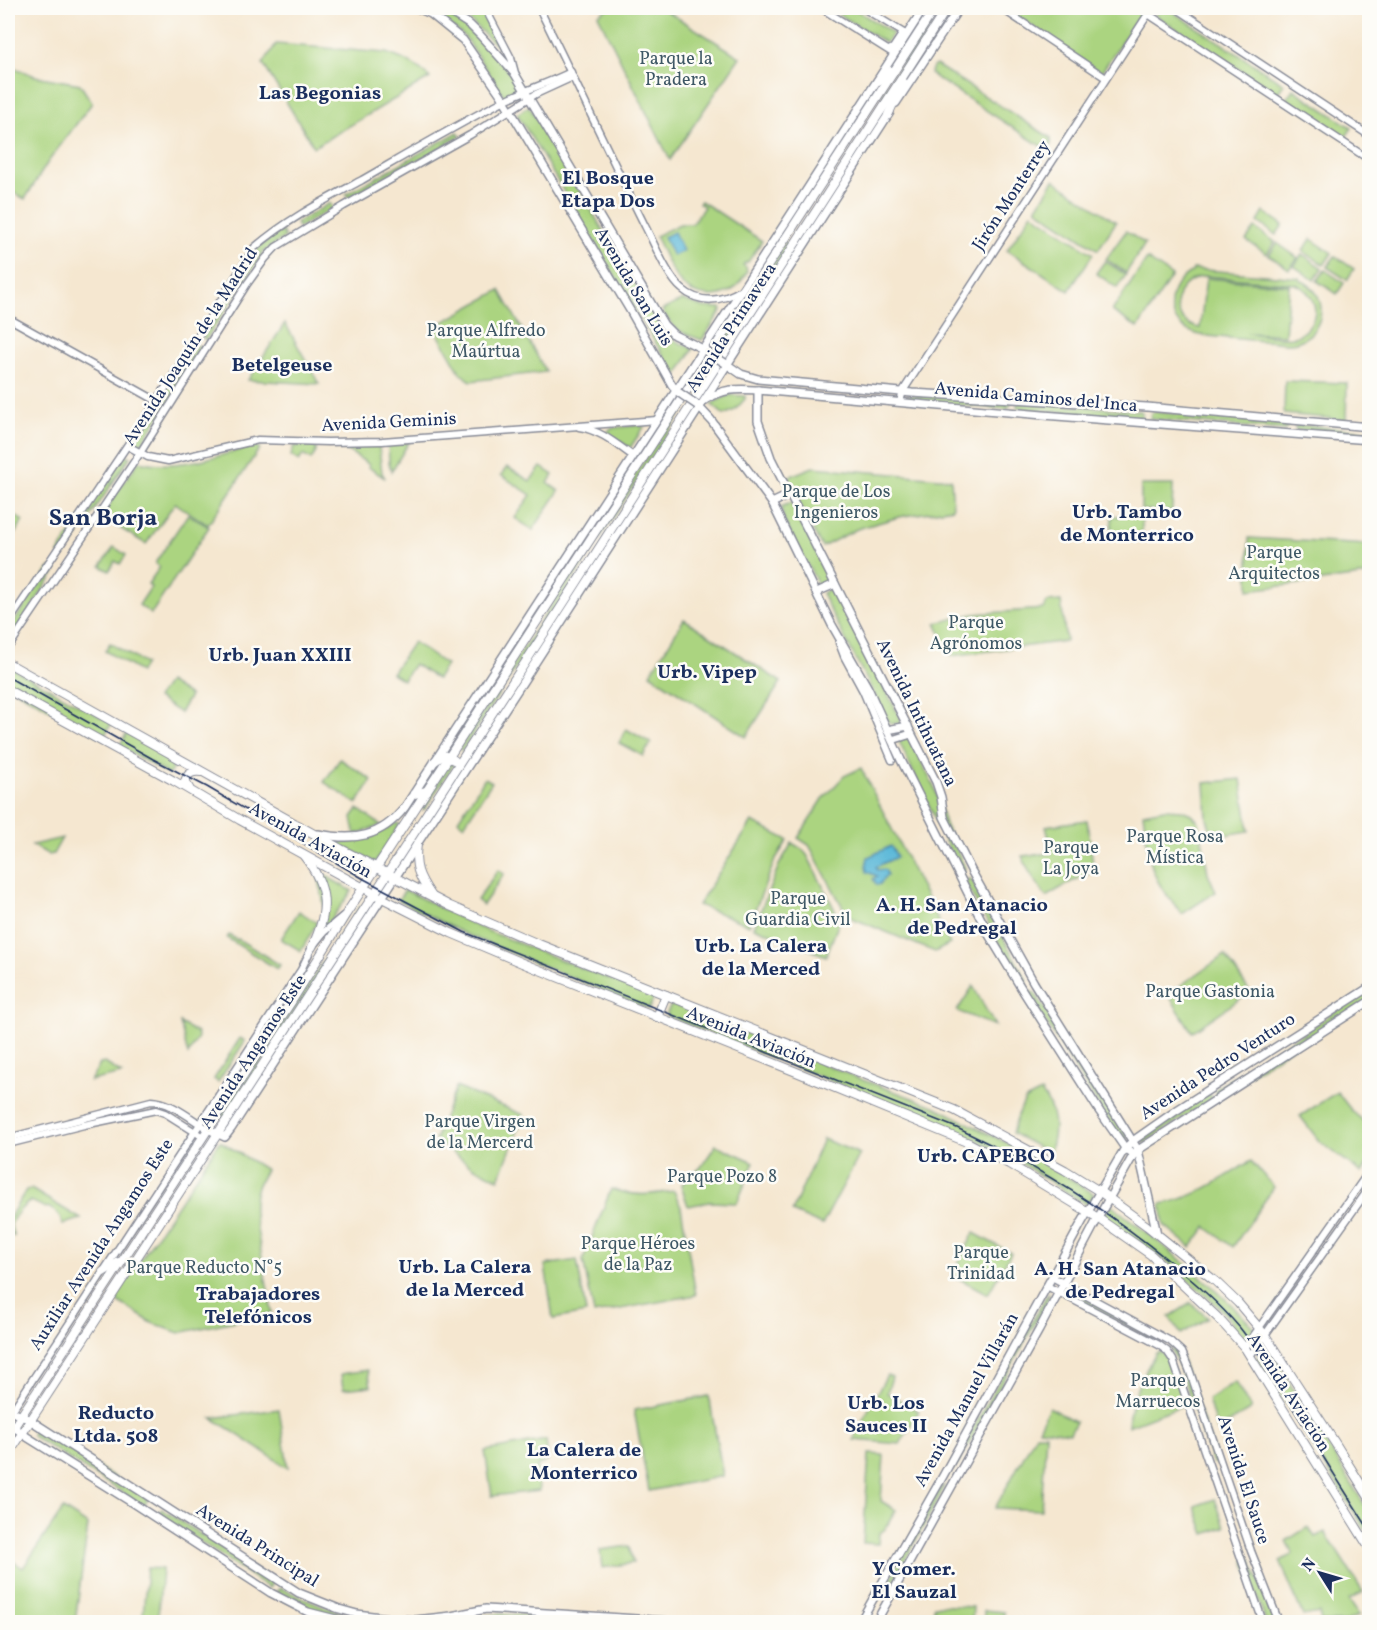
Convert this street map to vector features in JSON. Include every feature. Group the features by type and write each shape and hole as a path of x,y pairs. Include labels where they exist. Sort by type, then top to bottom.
{"main road":[{"name":"Avenida San Luis","path":"417,8 431,11 463,40 504,101 677,392 700,404"},
{"name":"Avenida San Luis","path":"444,8 470,25 515,74 664,325 674,335 705,350 726,364"},
{"name":"Avenida Primavera","path":"509,655 633,456 705,350 742,289 878,81 891,52 924,8"},
{"path":"878,81 897,66 935,8"},
{"name":"Avenida Primavera","path":"528,665 947,8"},
{"name":"Avenida Primavera","path":"528,665 959,8"},
{"name":"Avenida Primavera","path":"509,655 897,66"},
{"path":"888,115 909,66"},
{"name":"Avenida Caminos del Inca","path":"726,364 741,374 758,379 903,392 1147,407 1370,428"},
{"name":"Avenida Caminos del Inca","path":"700,404 725,390 758,390 1370,440"},
{"name":"Avenida Intihuatana","path":"758,390 758,421 771,458 936,782 944,817 972,872 1035,983 1134,1140 1157,1234"},
{"path":"1014,412 1015,398"},
{"name":"Avenida Intihuatana","path":"700,404 772,503 832,625 868,688 989,935 1023,992 1125,1148 1136,1152"},
{"path":"1290,434 1291,420"},
{"path":"772,503 789,495"},
{"path":"817,592 835,584"},
{"path":"315,834 346,838 362,836 374,832 396,818 509,655"},
{"name":"Avenida Angamos Este","path":"8,1436 10,1417 21,1415 123,1260 363,887 450,757 509,655"},
{"name":"Avenida Aviación","path":"8,663 315,834 450,906 536,943 954,1110 1100,1191 1215,1281 1238,1303 1265,1335 1370,1499"},
{"name":"Avenida Angamos Este","path":"392,875 400,868 417,843 427,820 459,763 528,665"},
{"name":"Avenida Angamos Este","path":"8,1455 222,1136 528,665"},
{"name":"Avenida Aviación","path":"8,690 379,896 445,930 969,1143 1017,1168 1098,1218 1151,1255 1218,1317 1245,1348 1370,1549"},
{"path":"887,729 908,726"},
{"path":"892,740 911,734"},
{"path":"435,761 441,755 445,755 459,763"},
{"path":"190,790 185,782 191,773 196,771 211,776"},
{"path":"414,794 427,791"},
{"path":"414,811 427,820"},
{"path":"417,843 416,867 420,880 432,896"},
{"path":"301,852 314,868 322,886 323,917 312,946"},
{"path":"960,879 972,872"},
{"path":"1023,992 1035,983"},
{"path":"291,985 293,999"},
{"name":"Avenida Pedro Venturo","path":"1100,1191 1125,1148 1134,1140 1370,987"},
{"path":"657,1017 666,995"},
{"name":"Avenida Pedro Venturo","path":"1109,1198 1136,1152 1370,1001"},
{"path":"208,1129 222,1136"},
{"path":"203,1137 222,1136"},
{"name":"Avenida Manuel Villarán","path":"860,1623 1100,1191"},
{"name":"Avenida Manuel Villarán","path":"876,1623 1109,1198"},
{"path":"103,1272 123,1260"},
{"name":"Avenida Principal","path":"347,1623 308,1612 271,1593 22,1433 10,1417 21,1415 30,1420 299,1593 349,1612 416,1620 486,1609 682,1623"},
{"path":"347,1623 349,1612"}],"street":[{"path":"485,8 510,58 515,74"},
{"path":"539,8 674,281 689,295 712,300 728,297 742,289"},
{"path":"821,8 891,52"},
{"path":"863,8 905,34"},
{"path":"1001,8 1106,78"},
{"path":"1176,8 1370,136"},
{"path":"1150,11 1370,160"},
{"name":"Jirón Monterrey","path":"900,402 903,392 1150,11"},
{"path":"527,95 572,75"},
{"name":"Avenida Joaquín de la Madrid","path":"8,623 158,401 254,248 336,194 504,101 527,95"},
{"name":"Avenida Joaquín de la Madrid","path":"8,648 140,453 247,284 276,247 510,111 527,95"},
{"path":"8,318 158,401"},
{"path":"196,340 207,348"},
{"name":"Avenida Geminis","path":"128,446 140,453 168,461 258,440 382,441 657,420"},
{"path":"610,440 606,429 617,423"},
{"path":"573,426 596,431 633,456"},
{"path":"832,625 892,760"},
{"name":"Auxiliar Avenida Angamos Este","path":"10,1417 194,1131 301,970 312,946 324,932 346,914"},
{"path":"8,1144 16,1139 151,1101 159,1101 208,1129"},
{"path":"8,1138 16,1139 156,1110 165,1113 203,1137"},
{"path":"1245,1348 1370,1170"},
{"path":"1250,1356 1370,1187"},
{"name":"Avenida El Sauce","path":"1052,1277 1168,1340 1182,1352 1199,1395 1251,1551 1279,1623"},
{"name":"Avenida El Sauce","path":"1047,1286 1159,1345 1173,1360 1263,1623"}],"green space":[{"path":"436,8 462,25 484,44 505,66 521,90 505,97 464,36 435,13"},
{"path":"457,8 480,8 503,52"},
{"name":"Parque la Pradera","path":"608,8 662,8 740,57 670,160 598,15"},
{"path":"828,8 853,8 893,33 886,43"},
{"path":"938,8 943,8 885,97 882,95"},
{"path":"1005,8 1144,8 1101,73"},
{"path":"1160,8 1167,8 1284,84 1277,94 1155,15"},
{"path":"276,44 386,53 410,63 430,78 314,147 263,64"},
{"path":"936,65 1051,138 1051,145 1044,148 930,74"},
{"path":"15,68 35,76 80,84 92,103 48,162 25,199 8,190 8,78"},
{"path":"1293,89 1352,128 1345,138 1286,99"},
{"path":"529,106 662,329 670,338 693,349 677,375 517,114"},
{"path":"458,132 461,136 349,198 346,194"},
{"path":"1054,180 1116,222 1098,250 1036,209"},
{"path":"701,201 762,241 748,262 743,265 747,272 739,284 732,290 719,295 698,294 685,287 673,272 655,236 680,224 692,224 704,207 699,203"},
{"path":"330,203 333,208 298,228 296,223"},
{"path":"1264,212 1283,225 1276,235 1258,222"},
{"path":"1032,213 1093,254 1069,291 1007,250"},
{"path":"1255,228 1275,242 1267,254 1246,240"},
{"path":"282,231 285,237 263,252 206,340 202,337 259,247"},
{"path":"1126,231 1145,244 1126,273 1106,259"},
{"path":"1311,239 1332,253 1324,265 1303,251"},
{"path":"785,242 790,245 462,751 459,748"},
{"path":"1277,243 1298,258 1289,269 1269,255"},
{"path":"1302,254 1322,268 1314,280 1294,266"},
{"path":"1335,256 1354,269 1347,280 1327,267"},
{"path":"1147,259 1172,276 1138,328 1112,311"},
{"path":"1105,261 1126,275 1117,288 1096,273"},
{"path":"1193,269 1300,278 1316,293 1321,312 1319,322 1306,337 1292,343 1193,333 1183,328 1178,322 1171,304 1177,284","holes":["1205,276 1296,284 1311,297 1315,308 1313,320 1307,328 1294,337 1247,333 1285,335 1289,285 1206,278 1200,328 1190,325 1183,319 1177,303 1184,286"]},
{"path":"1325,270 1344,283 1337,294 1317,281"},
{"name":"Parque Alfredo Maúrtua","path":"500,290 546,372 471,381 461,374 434,327"},
{"path":"683,300 722,310 702,340 678,330 662,310"},
{"path":"285,323 319,384 248,380"},
{"path":"197,345 202,348 141,445 135,441"},
{"path":"1285,381 1347,383 1346,420 1284,414"},
{"path":"729,395 745,396 745,399 735,410 724,415 711,404"},
{"path":"907,396 961,396 1009,401 1011,404 1007,409 908,401 905,399"},
{"path":"1019,402 1139,411 1142,412 1142,416 1140,418 1018,408"},
{"path":"1154,412 1288,426 1285,430 1151,419 1151,414"},
{"path":"641,425 644,427 630,448 608,434 612,428"},
{"path":"1296,425 1369,431 1369,436 1295,430"},
{"path":"409,442 391,472 388,444"},
{"path":"377,445 385,478 342,447"},
{"path":"256,446 260,448 208,525 175,503 146,544 100,516 139,461 153,464 183,463"},
{"path":"294,446 314,446 316,452 311,460 303,455 299,461 291,456"},
{"path":"124,454 130,457 64,556 58,553"},
{"path":"507,467 530,481 541,467 553,475 548,483 559,491 533,530 515,518 531,495 501,475"},
{"name":"Parque de Los Ingenieros","path":"813,467 951,479 953,508 899,517 857,529 822,547 787,482 790,476"},
{"path":"1141,485 1173,485 1172,511 1141,510"},
{"path":"792,502 831,583 820,588 784,521 781,507"},
{"path":"10,512 23,521 8,544 8,515"},
{"path":"188,514 209,527 151,614 139,605 151,587 148,584 160,567 155,563"},
{"path":"1112,516 1142,516 1142,534 1111,533"},
{"name":"Parque Arquitectos","path":"1249,538 1369,545 1369,575 1249,590"},
{"path":"114,547 126,555 120,564 115,561 109,571 101,566"},
{"path":"50,567 56,570 8,644 8,631"},
{"path":"833,587 902,722 890,724 831,612 822,593"},
{"name":"Parque Agrónomos","path":"1061,601 1066,641 951,656 936,623 973,614 1044,609 1047,602"},
{"path":"684,619 781,682 746,737 650,674"},
{"path":"413,642 446,665 437,679 414,664 403,680 392,673"},
{"path":"110,643 145,664 140,672 105,651"},
{"path":"8,666 112,723 103,738 8,686"},
{"path":"168,682 190,696 180,713 157,698"},
{"path":"626,729 651,743 643,756 619,743"},
{"path":"127,733 176,762 169,775 119,746"},
{"path":"909,737 935,789 945,824 965,868 963,872 959,871 898,739"},
{"path":"340,759 372,780 357,804 324,782"},
{"path":"450,762 454,764 424,810 421,807"},
{"path":"861,768 950,944 935,952 852,918 846,913 809,845 798,838 823,799 844,776"},
{"path":"485,778 492,782 464,825 458,820"},
{"path":"1241,779 1249,831 1213,837 1207,819 1205,783"},
{"path":"358,809 381,825 355,835 352,817"},
{"name":"Parque Rosa Mística","path":"1164,809 1182,810 1191,814 1199,822 1208,873 1216,892 1182,914 1158,882 1148,849 1143,813"},
{"name":"Parque La Joya","path":"1087,820 1094,871 1046,897 1022,856 1052,853 1046,826"},
{"path":"752,822 788,840 775,860 749,925 698,905"},
{"path":"396,823 400,824 375,863 338,844 370,837"},
{"path":"62,838 53,854 49,855 32,845"},
{"name":"Parque Guardia Civil","path":"792,843 807,855 840,920 826,956 754,927 779,865"},
{"path":"498,870 504,874 483,905 477,900"},
{"path":"319,872 352,891 322,932 326,916"},
{"path":"971,879 1027,981 1026,985 1023,985 965,883"},
{"path":"405,890 478,927 654,997 649,1009 465,934 398,900"},
{"path":"360,907 363,908 225,1118 220,1115"},
{"path":"299,911 317,923 301,951 281,939"},
{"path":"229,935 280,965 277,969 227,938"},
{"name":"Parque Gastonia","path":"1225,955 1250,992 1192,1032 1168,994"},
{"path":"973,986 995,1026 957,1011"},
{"path":"1369,988 1369,1000 1309,1038 1305,1035 1304,1033"},
{"path":"1030,992 1035,993 1127,1136 1125,1142 1122,1142 1029,996"},
{"path":"673,1005 934,1106 1044,1162 1094,1194 1087,1205 1021,1163 967,1135 667,1016 668,1009"},
{"path":"180,1023 197,1033 198,1037 188,1055"},
{"path":"1301,1034 1305,1039 1218,1095 1216,1093 1216,1089"},
{"path":"240,1038 245,1041 218,1082 214,1079"},
{"path":"105,1063 122,1074 90,1081 100,1064"},
{"name":"Parque Virgen de la Mercerd","path":"456,1087 524,1115 499,1179 473,1167 435,1140"},
{"path":"1041,1092 1050,1106 1054,1121 1049,1153 1012,1133 1025,1100"},
{"path":"1337,1092 1352,1111 1369,1126 1369,1162 1362,1173 1319,1141 1300,1116"},
{"path":"1208,1094 1212,1099 1143,1142 1142,1136"},
{"path":"823,1139 860,1154 822,1225 792,1212"},
{"name":"Parque Reducto N°5","path":"220,1141 266,1170 256,1190 254,1213 272,1313 179,1333 152,1323 114,1299"},
{"name":"Parque Pozo 8","path":"716,1145 754,1162 737,1203 709,1202 688,1206 681,1185 701,1167"},
{"path":"1251,1161 1274,1187 1233,1247 1206,1227 1191,1247 1164,1225 1161,1204 1197,1193"},
{"path":"31,1189 81,1219 63,1224 56,1212 31,1201 14,1219 11,1226 14,1236 8,1237 8,1220 26,1190"},
{"name":"Parque Héroes de la Paz","path":"611,1189 642,1194 674,1191 681,1207 696,1295 594,1314 583,1260"},
{"path":"1111,1205 1221,1294 1238,1311 1254,1328 1246,1340 1219,1307 1160,1256 1103,1216"},
{"name":"Parque Trinidad","path":"974,1233 1011,1253 988,1294 952,1275"},
{"path":"577,1260 586,1313 553,1319 545,1265"},
{"path":"1067,1288 1153,1336 1151,1338 1065,1292"},
{"path":"1049,1293 1048,1299 958,1464 952,1471 954,1462"},
{"path":"1191,1303 1208,1318 1181,1334 1169,1317"},
{"path":"1170,1349 1179,1352 1218,1463 1213,1463 1177,1361"},
{"path":"1269,1350 1369,1512 1369,1536 1257,1357"},
{"name":"Parque Marruecos","path":"1160,1351 1173,1369 1186,1404 1128,1426 1131,1406 1138,1387 1156,1352"},
{"path":"368,1370 371,1386 343,1389 341,1374"},
{"path":"887,1375 892,1377 887,1393 919,1411 900,1444 854,1440 856,1433"},
{"path":"1235,1382 1251,1409 1217,1430 1208,1399"},
{"path":"709,1396 723,1476 649,1491 634,1410"},
{"path":"1049,1407 1076,1422 1070,1433 1039,1429"},
{"path":"279,1409 288,1468 212,1418"},
{"path":"37,1428 148,1499 144,1506 32,1436 33,1431"},
{"path":"1036,1434 1046,1434 1041,1510 995,1508"},
{"path":"546,1440 548,1460 537,1466 539,1491 492,1496 485,1451"},
{"path":"869,1454 884,1455 881,1501 896,1510 885,1529 879,1534 878,1544 863,1543"},
{"path":"944,1484 942,1492 895,1579 889,1585 891,1577"},
{"path":"1215,1499 1225,1527 1205,1534 1195,1506"},
{"path":"63,1509 88,1525 75,1622 8,1622 8,1558 23,1568"},
{"path":"162,1509 273,1582 269,1588 158,1513"},
{"path":"1308,1527 1315,1537 1325,1532 1363,1592 1349,1600 1359,1615 1345,1622 1321,1622 1319,1613 1303,1616 1280,1561 1293,1554 1286,1541"},
{"path":"629,1546 633,1563 602,1568 600,1550"},
{"path":"1250,1558 1275,1622 1266,1622 1244,1560"},
{"path":"147,1568 162,1569 158,1617 143,1616"},
{"path":"280,1588 343,1614 340,1619 308,1609 276,1592"},
{"path":"934,1605 973,1607 972,1622 933,1622"},
{"path":"984,1610 1004,1612 1004,1622 984,1622"},
{"path":"499,1614 564,1618 562,1622 476,1620 418,1622"}],"water":[{"path":"674,232 683,251 673,256 664,237"},
{"path":"891,846 897,857 876,867 877,870 884,869 887,875 877,885 873,879 877,876 867,872 868,857"}],"railway":[{"path":"8,677 207,787 364,879 464,932 957,1128 1066,1187 1118,1222 1168,1260 1206,1292 1232,1319 1261,1357 1370,1531"}],"district":[{"name":"Las Begonias","path":"320,94"},
{"name":"El Bosque Etapa Dos","path":"608,190"},
{"name":"Betelgeuse","path":"282,366"},
{"name":"San Borja","path":"103,519"},
{"name":"Urb. Tambo de Monterrico","path":"1127,524"},
{"name":"Urb. Juan XXIII","path":"280,656"},
{"name":"Urb. Vipep","path":"707,673"},
{"name":"A. H. San Atanacio de Pedregal","path":"962,918"},
{"name":"Urb. La Calera de la Merced","path":"761,958"},
{"name":"Urb. CAPEBCO","path":"986,1157"},
{"name":"Urb. La Calera de la Merced","path":"465,1280"},
{"name":"A. H. San Atanacio de Pedregal","path":"1120,1282"},
{"name":"Trabajadores Telefónicos","path":"258,1306"},
{"name":"Urb. Los Sauces II","path":"886,1416"},
{"name":"Reducto Ltda. 508","path":"116,1426"},
{"name":"La Calera de Monterrico","path":"584,1462"},
{"name":"Y Comer. El Sauzal","path":"914,1582"}]}
